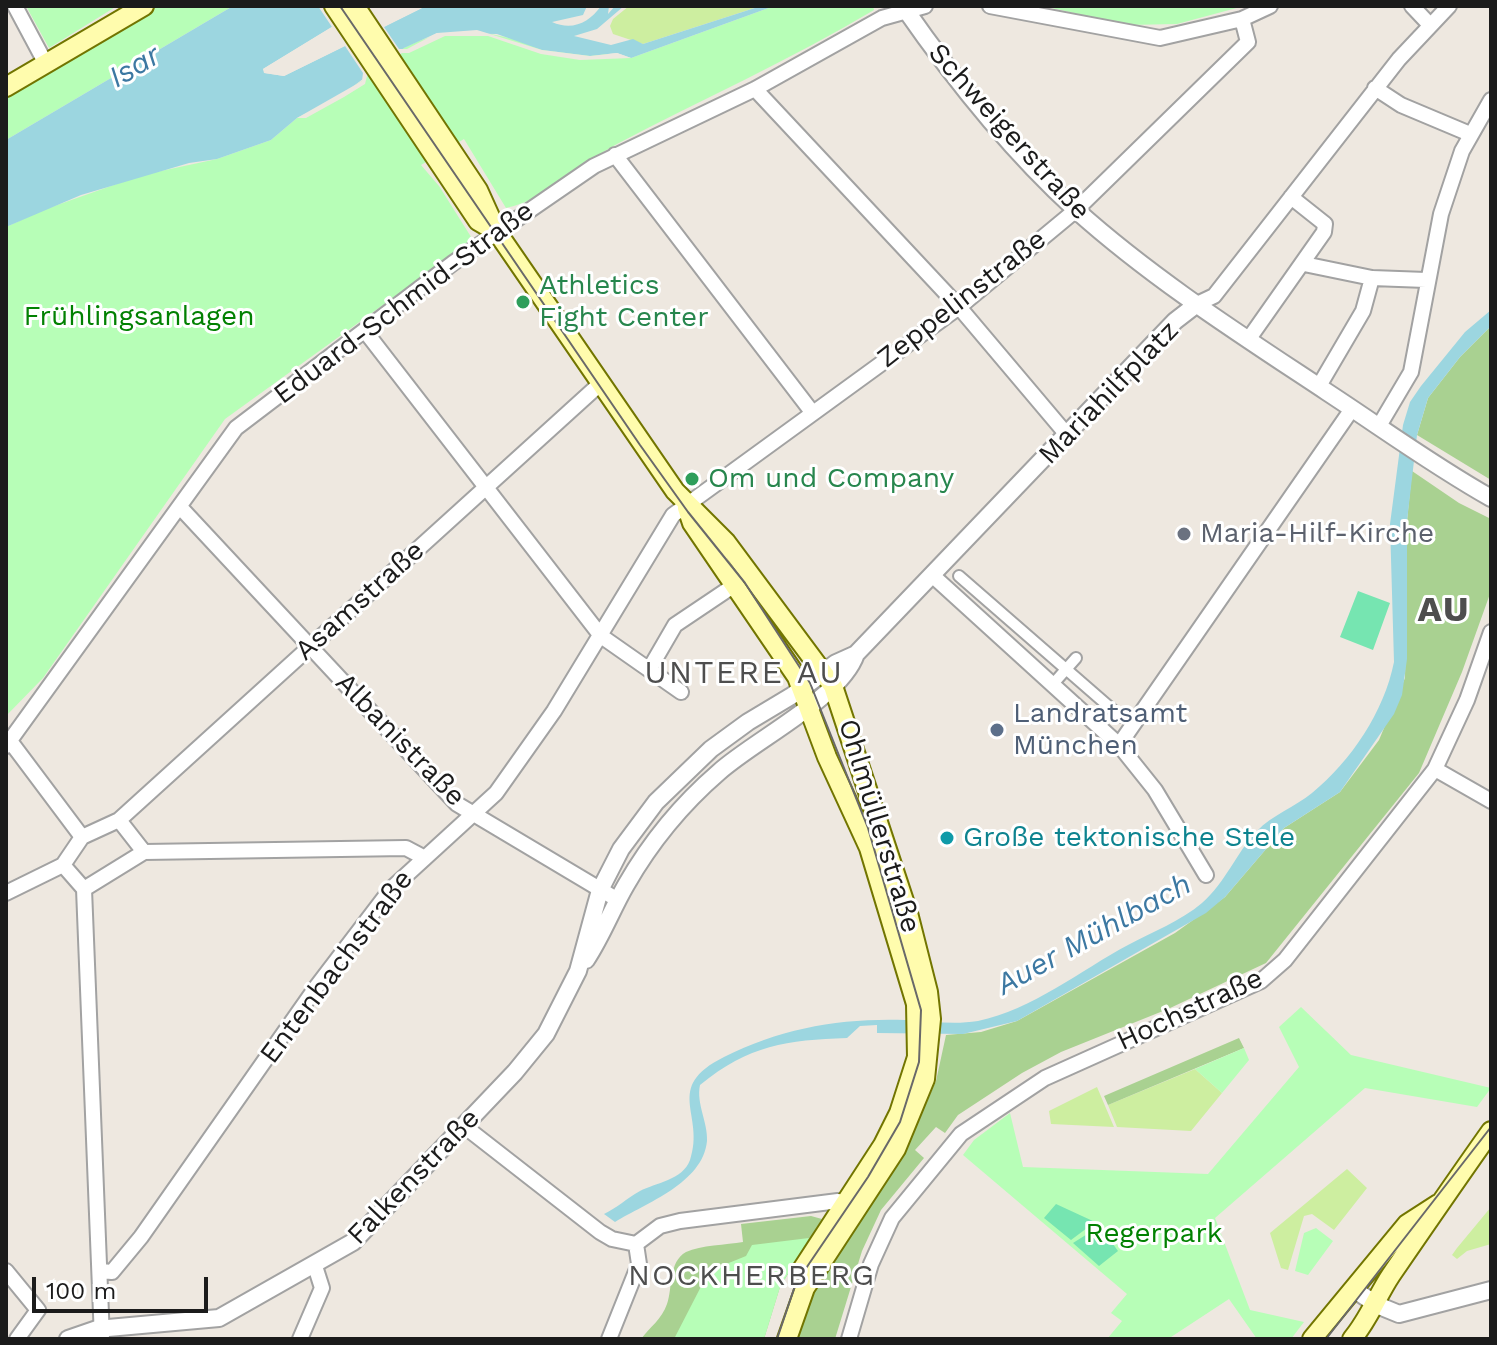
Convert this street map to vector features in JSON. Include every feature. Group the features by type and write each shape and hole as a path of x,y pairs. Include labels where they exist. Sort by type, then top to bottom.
{"main road":[{"path":"6,87 144,6"},
{"path":"334,6 478,221 497,232"},
{"path":"355,6 455,153 491,212 497,232"},
{"name":"Ohlmüllerstraße","path":"497,232 686,505 692,523 789,662 869,848 906,960 919,1024 914,1068 888,1136 792,1287 776,1339"},
{"name":"Ohlmüllerstraße","path":"686,505 703,517 726,542 828,680 894,864 920,962 931,1019 930,1057 909,1126 876,1182 805,1288 787,1339"},
{"path":"1352,1339 1377,1305 1390,1277 1427,1227 1438,1204 1491,1131"},
{"path":"1312,1339 1407,1224 1438,1204"}],"street":[{"path":"15,6 46,64"},
{"name":"Eduard-Schmid-Straße","path":"8,743 236,428 497,232 615,155 755,89 882,18 904,8 925,6"},
{"path":"990,6 1160,38 1242,19 1270,6"},
{"path":"1412,6 1430,25"},
{"path":"1197,304 1214,296 1375,88 1449,6"},
{"name":"Schweigerstraße","path":"904,8 958,81 1076,210 1197,304"},
{"name":"Zeppelinstraße","path":"686,505 959,307 1076,210 1248,42 1242,19"},
{"path":"1375,88 1401,105 1470,134"},
{"path":"755,89 959,307 1068,436"},
{"path":"1383,429 1411,372 1426,280 1450,183 1470,134 1491,100"},
{"path":"615,155 812,412"},
{"path":"1248,340 1324,232 1325,224 1291,197"},
{"path":"1304,264 1372,278 1426,280"},
{"path":"1319,386 1363,311 1372,278"},
{"name":"Mariahilfplatz","path":"805,698 828,680 844,677 856,654 1175,321 1197,304 1440,468 1491,498"},
{"path":"365,331 601,636 681,692"},
{"name":"Asamstraße","path":"82,837 119,820 601,383"},
{"path":"1119,745 1352,409"},
{"name":"Entenbachstraße","path":"100,1271 112,1272 141,1237 317,986 391,889 473,815 504,781 601,636 673,515 686,505"},
{"name":"Albanistraße","path":"180,507 457,804 618,900"},
{"path":"932,575 1119,745 1155,790 1206,875"},
{"path":"959,576 1121,717"},
{"path":"650,668 675,625 736,584"},
{"name":"Hochstraße","path":"849,1339 871,1264 892,1218 961,1134 1045,1078 1265,979 1317,924 1435,769 1467,700 1491,632"},
{"path":"1053,684 1076,658"},
{"name":"Falkenstraße","path":"578,971 600,890 636,827 678,778 748,722 805,698"},
{"name":"Falkenstraße","path":"68,1339 219,1318 353,1242 531,1055 560,1011 578,971 618,900 652,848 693,796 805,698"},
{"path":"6,893 63,865 82,837 8,743"},
{"path":"1435,769 1491,801"},
{"path":"119,820 144,852"},
{"path":"84,889 144,852 406,848 423,857"},
{"path":"63,865 84,889 102,1334"},
{"path":"464,1126 600,1232 612,1239 636,1244 666,1224 838,1201 844,1205"},
{"path":"609,1339 639,1264 636,1244"},
{"path":"300,1339 322,1288 315,1266"},
{"path":"6,1271 38,1310 17,1339"},
{"path":"1355,1290 1377,1305 1406,1314 1491,1290"}],"green space":[{"path":"26,6 117,6 49,48"},
{"path":"156,6 233,6 6,140 6,94"},
{"path":"629,6 761,6 643,44 613,34 610,26 613,19"},
{"name":"Frühlingsanlagen","path":"774,6 873,6 874,10 778,63 617,144 550,189 522,203 506,208 464,139 421,165 439,186 473,240 225,419 43,678 6,716 6,227 43,210 142,175 217,159 271,140 297,118 362,81 363,73 384,59 421,40 457,32 477,32 549,50 631,58"},
{"path":"1043,6 1244,6 1177,24 1127,25"},
{"path":"1491,326 1491,480 1417,435 1428,398 1460,357"},
{"path":"1412,471 1459,503 1491,519 1491,591 1462,672 1419,773 1266,963 1168,1009 1061,1052 1022,1073 958,1115 945,1133 936,1127 915,1150 924,1158 881,1210 862,1251 835,1339 796,1339 810,1296 900,1156 917,1124 936,1081 946,1035 981,1032 1017,1021 1175,933 1225,897 1284,828 1340,792 1379,740 1405,678 1407,521"},
{"path":"1358,591 1390,603 1373,650 1340,637"},
{"name":"Regerpark","path":"1301,1007 1351,1055 1491,1088 1477,1107 1365,1088 1215,1218 1250,1310 1304,1322 1291,1339 1257,1339 1229,1299 1168,1339 1107,1339 1122,1321 1111,1313 1127,1294 963,1155 974,1140 1010,1113 1023,1167 1208,1174 1299,1067 1279,1027"},
{"path":"1239,1038 1244,1048 1108,1105 1104,1096"},
{"path":"1244,1048 1249,1060 1222,1093 1195,1069"},
{"path":"1195,1069 1222,1093 1191,1131 1117,1127 1108,1105"},
{"path":"1097,1087 1114,1127 1051,1124 1049,1111"},
{"path":"1347,1169 1367,1188 1334,1230 1312,1214 1304,1216 1288,1270 1281,1268 1270,1233"},
{"path":"1056,1204 1095,1222 1071,1240 1044,1218"},
{"path":"1491,1207 1491,1244 1467,1251 1457,1259 1452,1255"},
{"path":"811,1216 822,1219 780,1287 764,1339 641,1339 665,1309 680,1256 692,1250 743,1242 741,1224"},
{"path":"1100,1226 1118,1251 1099,1266 1073,1243"},
{"path":"1316,1228 1333,1241 1308,1275 1295,1271 1304,1233"},
{"path":"809,1238 780,1287 764,1339 674,1339 709,1271 746,1256 752,1245"}],"water":[{"name":"Isar","path":"233,6 366,6 263,69 265,73 284,76 426,6 587,6 583,15 552,22 566,26 580,24 601,6 609,6 608,14 615,6 624,6 597,29 574,36 611,45 633,39 643,44 761,6 774,6 631,58 617,53 590,56 542,50 497,34 437,33 404,48 343,94 297,118 271,140 217,159 189,163 81,195 6,227 6,140"},
{"path":"1491,310 1491,326 1460,357 1428,398 1417,435 1407,521 1407,659 1402,695 1394,714 1340,792 1284,828 1225,897 1206,913 1017,1021 963,1034 877,1033 877,1025 860,1026 847,1038 787,1043 735,1061 700,1085 707,1141 695,1169 671,1190 615,1222 604,1214 686,1167 694,1144 690,1091 705,1068 746,1047 812,1027 881,1020 978,1021 1037,999 1110,955 1176,921 1202,903 1257,831 1305,798 1340,766 1374,717 1394,662 1390,524 1403,425 1410,402 1465,332"}],"pier":[{"path":"318,6 370,6 271,69 284,72 417,6 426,6 384,27 399,49 407,49 437,33 477,30 542,50 590,56 617,53 631,58 580,60 541,54 488,36 445,36 409,53 402,53 367,76 365,84 344,97 306,118 297,118 362,81 363,73 345,46 284,76 264,73 263,69 332,27"}],"tram line":[{"path":"340,6 640,445 745,583 810,683 868,828 921,1010 919,1062 900,1122 868,1177 796,1283 777,1339"},
{"path":"1326,1339 1491,1127"}],"place":[{"name":"Athletics Fight Center","path":"523,302"},
{"name":"Om und Company","path":"692,479"},
{"name":"Maria-Hilf-Kirche","path":"1184,534"},
{"name":"Landratsamt München","path":"997,730"},
{"name":"Große tektonische Stele","path":"947,838"}],"district":[{"name":"AU","path":"1444,610"},
{"name":"UNTERE AU","path":"744,674"},
{"name":"NOCKHERBERG","path":"752,1276"}],"water label":[{"name":"Auer Mühlbach","path":"1094,935"}]}
